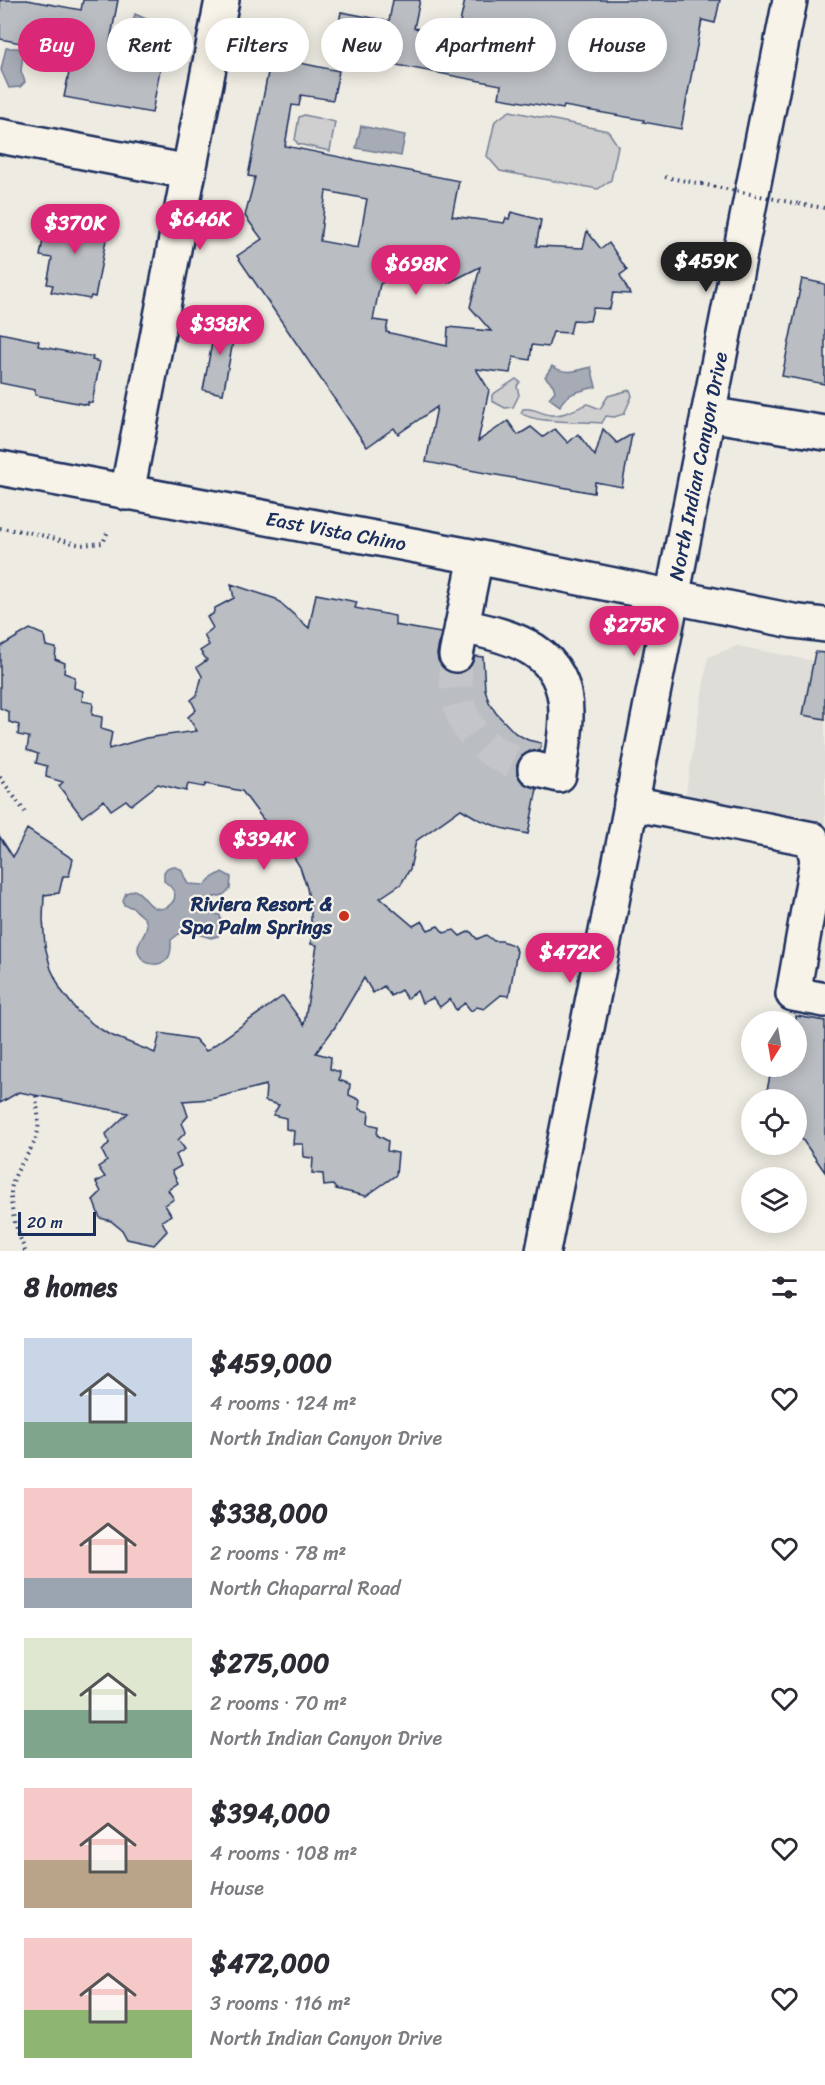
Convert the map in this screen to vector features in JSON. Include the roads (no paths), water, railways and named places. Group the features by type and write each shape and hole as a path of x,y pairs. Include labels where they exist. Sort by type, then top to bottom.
{"main road":[{"path":"127,493 222,0"},
{"name":"North Indian Canyon Drive","path":"543,1251 790,0"},
{"path":"0,136 189,172"},
{"path":"708,414 825,433"},
{"name":"East Vista Chino","path":"0,468 476,557 793,621 825,625"},
{"path":"476,557 459,641 506,636 522,642 537,650 556,673 562,687 566,715 559,775 535,769"},
{"path":"632,803 812,839 817,860 793,993 825,1000"}],"tunnel":[{"path":"456,655 458,698 470,730 481,742 496,752 535,769"}],"place":[{"name":"Riviera Resort & Spa Palm Springs","path":"344,916"}]}
